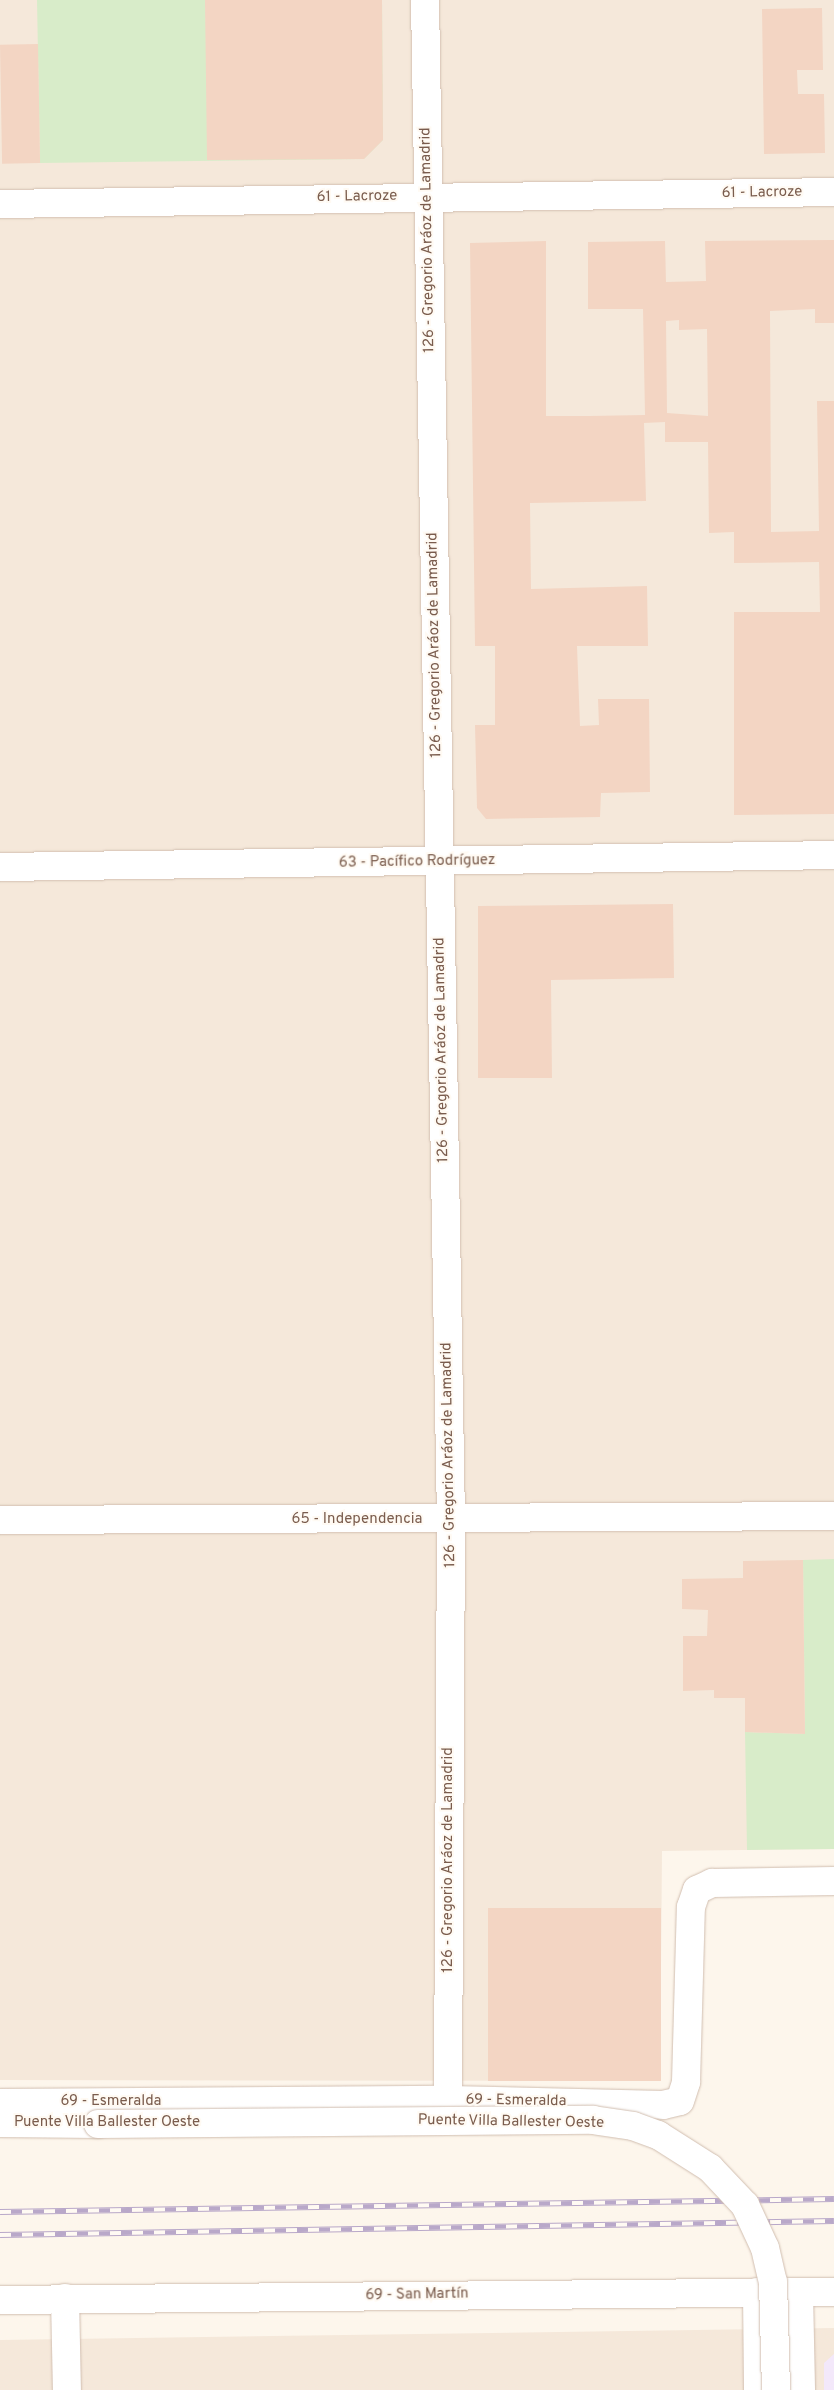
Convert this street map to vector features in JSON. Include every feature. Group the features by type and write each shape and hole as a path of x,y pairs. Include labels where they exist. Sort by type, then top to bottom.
{"street":[{"name":"126 - Gregorio Aráoz de Lamadrid","path":"425,0 450,1520 448,2100"},
{"name":"61 - Lacroze","path":"0,204 427,196 834,192"},
{"name":"63 - Pacífico Rodríguez","path":"0,867 834,855"},
{"name":"65 - Independencia","path":"0,1520 450,1520 834,1516"},
{"name":"69 - Esmeralda","path":"0,2103 448,2100 663,2105 680,2101 686,2082 691,1907 697,1890 712,1882 834,1881"},
{"name":"Puente Villa Ballester Oeste","path":"0,2123 593,2120 633,2126 658,2135 710,2168 745,2205 765,2248 773,2282 776,2390"},
{"path":"757,2292 758,2390"},
{"name":"69 - San Martín","path":"0,2300 834,2292"},
{"path":"799,2293 801,2390"},
{"path":"65,2298 67,2390"}],"shaded area":[{"path":"0,0 834,0 834,1849 662,1851 660,2081 0,2080"},
{"path":"834,2328 834,2390 0,2390 0,2340"},
{"path":"834,2354 834,2390 824,2390 824,2363"}],"green space":[{"path":"37,0 382,0 383,140 364,159 40,163"},
{"path":"834,1559 834,1849 747,1850 745,1732 805,1734 803,1560"}],"building":[{"path":"205,0 382,0 383,140 364,159 207,160"},
{"path":"822,8 823,70 797,70 798,94 824,94 825,153 764,154 762,9"},
{"path":"38,44 40,163 2,164 0,45"},
{"path":"834,240 834,323 815,323 815,309 770,311 771,532 819,531 817,401 834,401 834,814 734,815 734,612 820,612 819,562 734,563 734,532 709,533 708,442 665,442 665,422 644,423 646,501 530,503 531,589 647,586 648,646 577,646 580,726 599,725 598,699 649,699 650,792 601,793 600,817 486,819 477,808 475,725 495,725 495,646 475,646 470,243 546,241 546,416 589,416 645,415 643,309 588,309 588,242 665,241 666,282 706,281 705,241","holes":["679,320 679,330 707,329 708,416 667,413 666,321"]},
{"path":"673,904 674,978 551,980 552,1078 478,1078 478,906"},
{"path":"803,1560 805,1734 745,1732 745,1698 714,1698 714,1690 683,1691 683,1636 707,1636 708,1610 682,1609 682,1579 743,1578 743,1561"},
{"path":"488,1908 661,1908 661,2081 488,2081"}],"railway":[{"path":"0,2212 834,2199"},
{"path":"0,2235 834,2221"}]}
